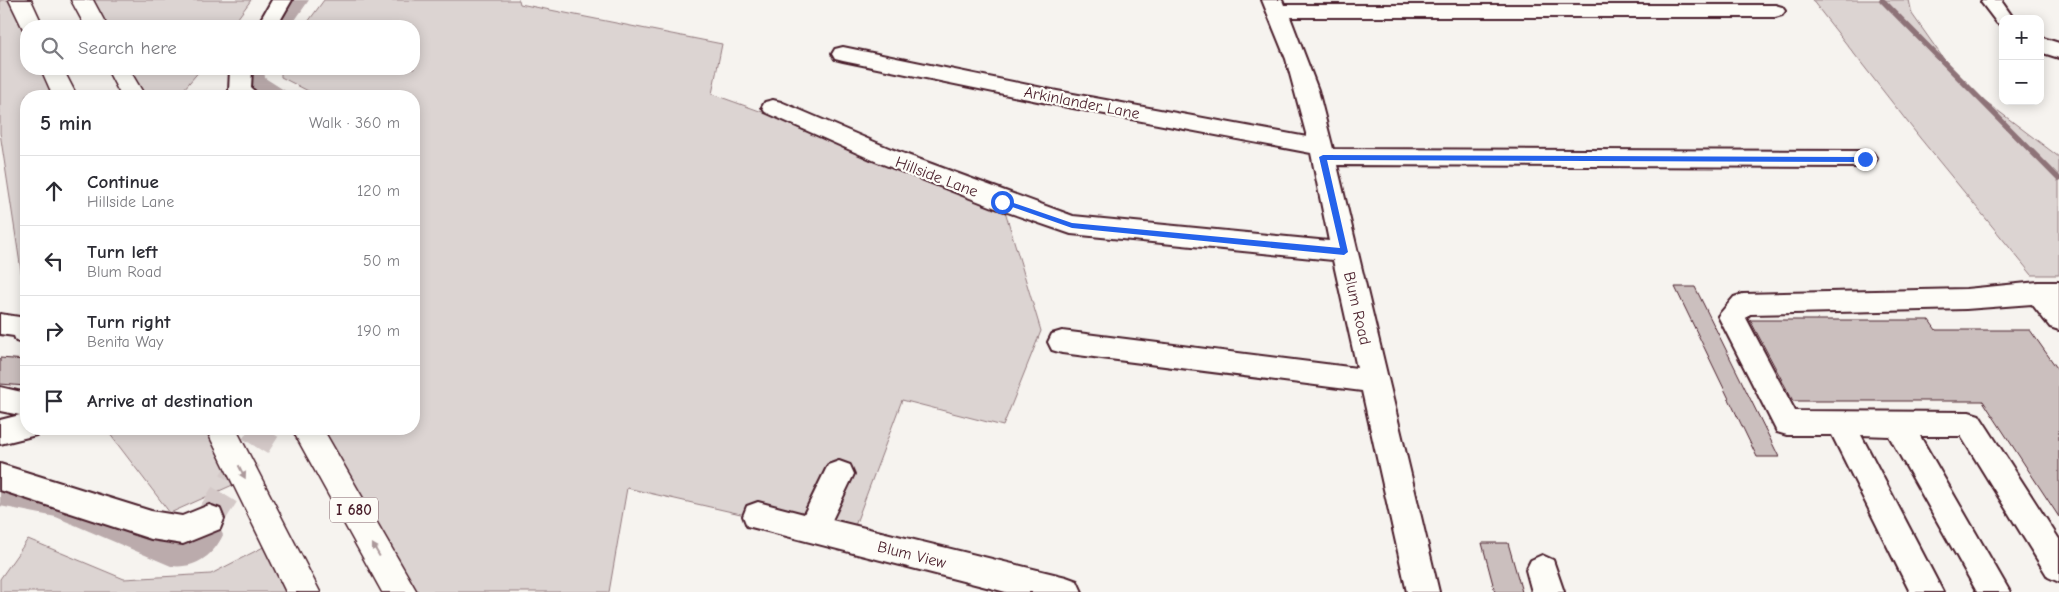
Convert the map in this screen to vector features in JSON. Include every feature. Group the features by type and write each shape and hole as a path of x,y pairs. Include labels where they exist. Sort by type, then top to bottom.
{"highway":[{"path":"20,0 29,20"},
{"path":"82,0 93,20"},
{"path":"55,75 62,90"},
{"path":"121,75 130,90"},
{"path":"224,435 303,592"},
{"name":"I 680","path":"310,435 400,592"}],"street":[{"path":"271,20 282,0"},
{"path":"1275,5 1775,11"},
{"name":"Blum Road","path":"1275,5 1300,68 1322,152 1423,592"},
{"path":"2044,45 2059,51"},
{"name":"Arkinlander Lane","path":"843,54 1322,152 1865,159"},
{"path":"241,75 243,90"},
{"name":"Hillside Lane","path":"773,107 920,169 1072,225 1344,252"},
{"path":"2059,320 2049,292 1966,299 1743,304 1731,316 1788,423 1968,424 2059,567"},
{"path":"0,324 20,327"},
{"path":"1062,342 1374,381"},
{"path":"0,398 20,403"},
{"path":"1840,423 1927,592"},
{"path":"1897,423 1994,592"},
{"path":"0,432 20,427"},
{"path":"812,529 839,474"},
{"path":"0,477 151,525 183,530 209,518"},
{"name":"Blum View","path":"758,516 1066,592"}],"lane":[{"path":"1993,0 1991,2 2001,15"}],"shaded area":[{"path":"0,0 20,0 29,20 20,20 20,75 55,75 62,90 20,90 20,264 0,133"},
{"path":"81,0 251,0 236,20 92,20"},
{"path":"324,0 519,0 520,4 722,44 712,94 883,155 1002,201 1041,331 1003,426 902,400 850,539 627,488 609,592 400,592 312,438 314,435 420,435 420,90 306,90 281,77 281,75 420,75 420,20 309,20"},
{"path":"1812,0 1909,0 1912,14 1960,82 2059,157 2059,275 2032,275 1920,138"},
{"path":"121,75 196,75 183,90 130,90"},
{"path":"111,435 224,435 246,479 170,513"},
{"path":"28,539 124,579 211,574 277,540 303,592 0,592 0,579"}],"building":[{"path":"1675,287 1695,287 1779,457 1757,457"},
{"path":"1750,320 1929,320 1936,330 2030,330 2059,371 2059,517 1983,401 1793,401"},
{"path":"0,358 20,360 20,386 0,384"},
{"path":"1482,543 1508,543 1522,592 1495,592"}],"waterway":[{"path":"287,20 301,0"},
{"path":"1882,0 2059,179"},
{"path":"255,75 259,83 269,90"},
{"path":"0,495 58,507 171,554 183,555 194,552 210,535"}],"tunnel":[{"path":"209,519 262,435"}],"route":[{"path":"1002,202 1072,225 1344,252 1323,157 1865,159"}]}
